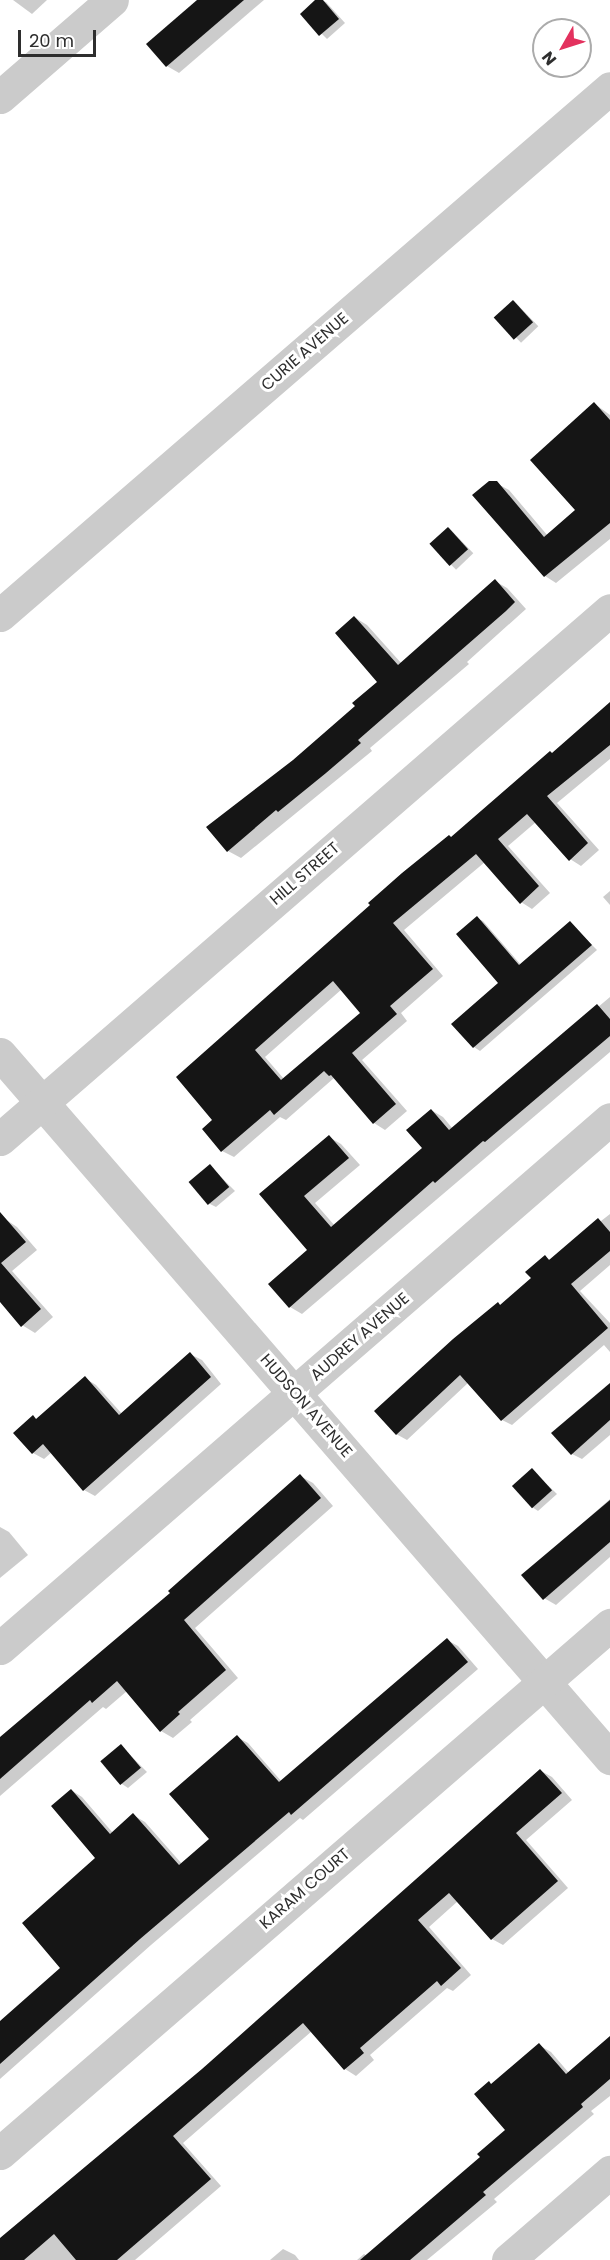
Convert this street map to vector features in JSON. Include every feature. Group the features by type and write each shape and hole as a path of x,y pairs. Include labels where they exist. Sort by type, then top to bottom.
{"street":[{"path":"0,96 112,0"},
{"name":"CURIE AVENUE","path":"0,615 610,88"},
{"name":"HILL STREET","path":"0,1139 610,610"},
{"name":"HUDSON AVENUE","path":"0,1054 610,1758"},
{"name":"AUDREY AVENUE","path":"0,1648 610,1119"},
{"name":"KARAM COURT","path":"0,2153 610,1625"},
{"path":"508,2260 610,2172"}],"building":[{"path":"197,0 244,0 166,67 146,44"},
{"path":"315,0 323,0 339,19 319,36 300,14"},
{"path":"513,300 533,322 514,340 494,317"},
{"path":"594,402 610,420 610,523 544,577 472,495 489,481 497,481 544,537 575,510 530,460"},
{"path":"448,527 468,549 449,566 429,544"},
{"path":"495,579 515,602 358,740 361,743 227,852 206,827 293,760 355,706 352,703 377,682 335,633 354,616 398,665"},
{"path":"610,702 610,745 547,796 588,843 569,861 527,814 498,839 539,886 520,904 476,854 393,923 433,969 390,1006 397,1014 352,1053 396,1104 373,1124 331,1075 329,1076 324,1071 274,1115 270,1110 221,1152 202,1129 212,1120 176,1077 370,905 368,903 402,873 449,835 451,837 550,751 552,753","holes":["333,981 360,1013 281,1080 255,1050"]},
{"path":"477,916 519,965 570,921 592,945 473,1048 451,1024 498,983 456,934"},
{"path":"597,1004 610,1019 610,1036 435,1183 433,1181 289,1308 268,1284 307,1250 259,1194 329,1135 349,1158 304,1196 331,1227 422,1148 406,1130 431,1109 449,1130"},
{"path":"210,1164 229,1187 208,1205 189,1182"},
{"path":"0,1212 26,1242 1,1263 41,1309 21,1327 0,1302"},
{"path":"598,1218 610,1232 610,1251 571,1284 608,1328 501,1421 460,1375 396,1435 374,1411 453,1339 498,1302 500,1305 531,1278 525,1272 545,1255 549,1260"},
{"path":"190,1352 211,1377 83,1491 43,1444 32,1454 13,1433 33,1415 36,1419 85,1376 119,1415"},
{"path":"610,1383 610,1420 571,1455 551,1433"},
{"path":"532,1468 552,1490 532,1508 512,1486"},
{"path":"300,1474 321,1498 184,1620 226,1670 178,1712 180,1714 160,1732 117,1681 92,1703 90,1700 0,1779 0,1737 170,1593 168,1591"},
{"path":"610,1500 610,1542 543,1600 521,1575"},
{"path":"447,1638 468,1662 291,1815 289,1812 140,1939 0,2064 0,2021 60,1968 22,1923 95,1858 51,1806 71,1789 110,1834 133,1813 179,1865 209,1839 169,1794 237,1735 279,1782"},
{"path":"121,1744 141,1768 120,1785 100,1761"},
{"path":"540,1769 562,1793 516,1833 558,1881 491,1940 449,1893 418,1920 461,1968 441,1986 437,1981 360,2048 364,2053 344,2070 303,2023 173,2136 211,2179 117,2260 76,2260 54,2234 24,2260 0,2260 0,2238 202,2069"},
{"path":"610,2036 610,2079 581,2104 583,2107 483,2192 486,2195 410,2260 360,2260 480,2157 477,2154 505,2130 474,2094 489,2081 491,2084 539,2043 566,2074"}]}
